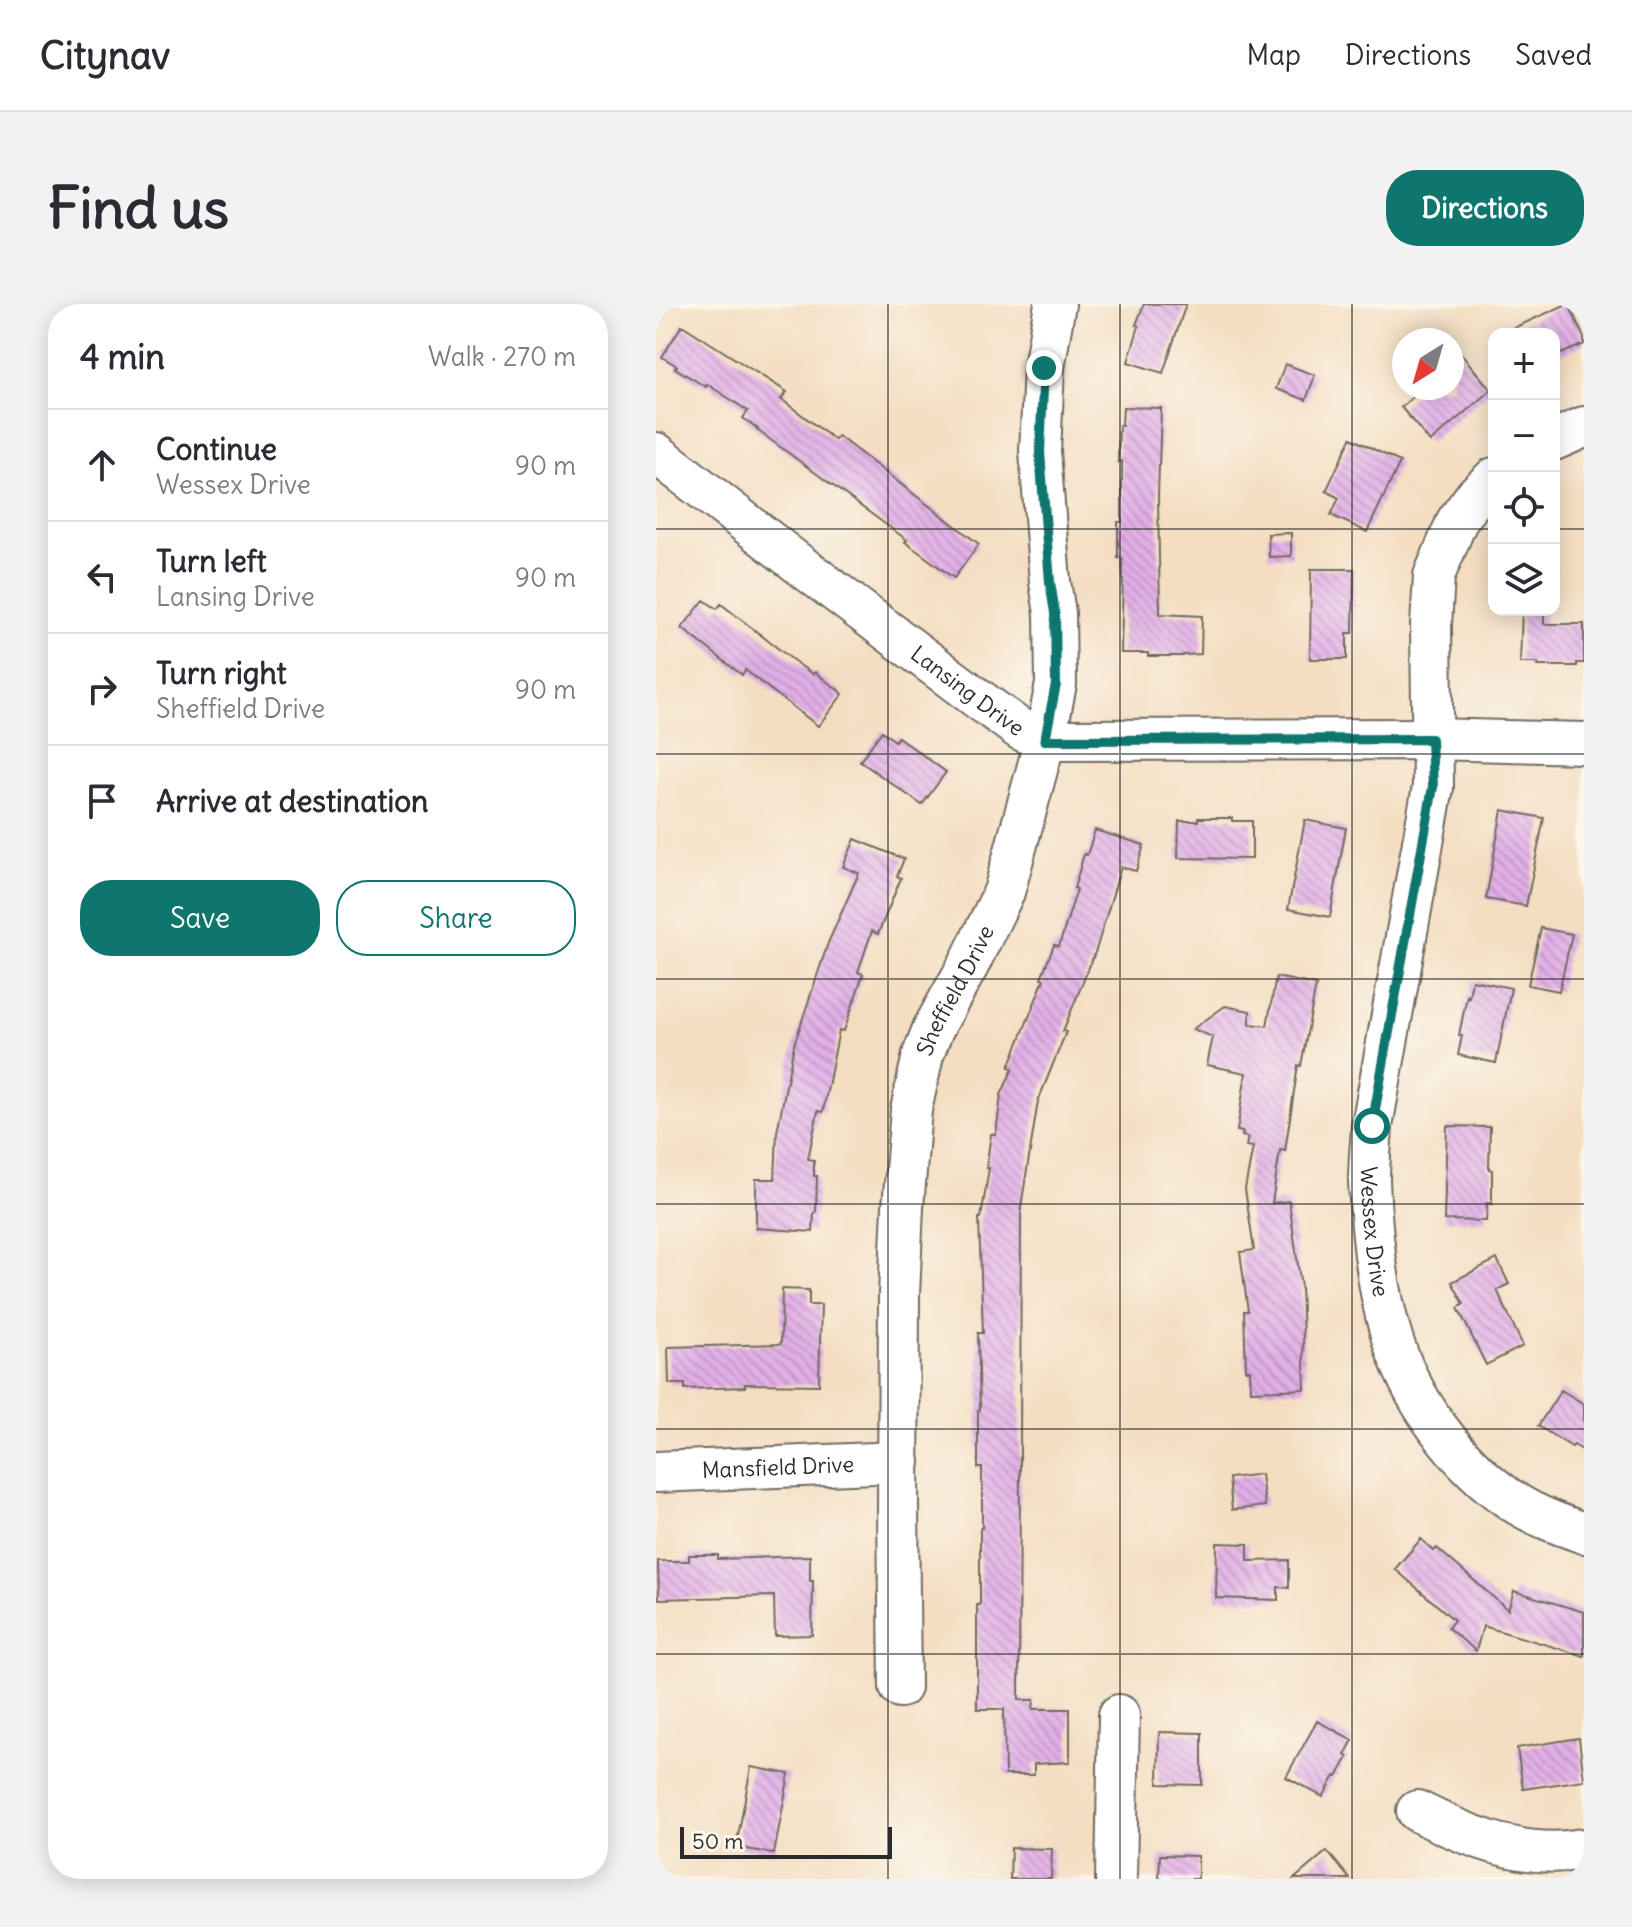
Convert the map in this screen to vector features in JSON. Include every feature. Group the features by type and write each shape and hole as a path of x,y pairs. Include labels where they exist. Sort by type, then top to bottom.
{"street":[{"name":"Sheffield Drive","path":"900,1687 899,1295 911,1110 923,1055 933,1029 1004,892 1045,740 1056,684 1055,613 1040,452 1044,368 1055,304"},
{"path":"1560,437 1584,427"},
{"name":"Lansing Drive","path":"656,453 981,701 1021,730 1045,740 1431,739 1584,743"},
{"name":"Wessex Drive","path":"1488,484 1457,521 1434,576 1431,625 1433,787 1372,1126 1369,1179 1374,1238 1390,1332 1420,1401 1444,1436 1473,1469 1518,1504 1584,1533"},
{"name":"Mansfield Drive","path":"656,1472 899,1462"},
{"path":"1116,1879 1119,1715"},
{"path":"1417,1811 1453,1829 1516,1849 1564,1852 1584,1849"}],"building":[{"path":"1144,304 1186,304 1163,373 1128,362"},
{"path":"1569,304 1584,344 1560,354 1560,328 1513,328"},
{"path":"682,325 787,392 781,399 835,440 838,436 979,544 954,578 757,430 743,418 748,411 707,384 706,387 675,368 677,366 662,357"},
{"path":"1464,357 1488,386 1488,393 1430,442 1401,407 1409,400 1464,400"},
{"path":"1285,364 1315,375 1306,400 1276,389"},
{"path":"1123,407 1161,408 1158,496 1160,614 1202,616 1201,654 1148,656 1148,653 1121,653 1123,577 1122,558 1118,558 1118,522 1122,522 1122,461 1118,462"},
{"path":"1351,438 1400,462 1367,532 1331,515 1339,498 1326,491"},
{"path":"1291,533 1291,556 1269,557 1268,534"},
{"path":"1311,569 1354,569 1353,633 1347,633 1347,659 1310,659"},
{"path":"704,600 717,609 721,604 798,664 813,674 815,672 843,694 818,726 745,670 742,675 682,628"},
{"path":"1522,616 1544,616 1544,624 1584,624 1584,663 1577,663 1577,666 1538,666 1538,663 1520,663"},
{"path":"882,731 895,741 898,737 946,772 922,805 860,761"},
{"path":"1502,810 1544,818 1526,906 1486,899"},
{"path":"1198,818 1252,821 1252,859 1178,858 1179,821 1198,821"},
{"path":"1305,820 1346,828 1330,917 1288,909"},
{"path":"1095,830 1144,845 1136,871 1121,867 1096,950 1038,1101 1021,1207 1019,1700 1034,1700 1033,1709 1070,1709 1070,1762 1034,1764 1034,1775 1005,1775 1004,1709 977,1709 977,1605 980,1605 982,1528 982,1468 978,1468 978,1333 983,1333 979,1218 989,1168 986,1168 991,1134 996,1134 1001,1095 1013,1068 1009,1067 1054,945 1059,946 1077,889 1074,888 1084,854 1087,855"},
{"path":"855,839 904,859 897,876 901,878 878,934 872,931 858,972 863,974 844,1031 839,1030 823,1112 818,1111 808,1159 814,1160 814,1176 817,1176 813,1232 756,1228 756,1179 775,1179 777,1132 794,1045 828,943 859,873 843,867"},
{"path":"1541,928 1572,934 1559,991 1528,985"},
{"path":"1276,977 1316,985 1301,1066 1298,1065 1285,1151 1280,1150 1272,1203 1289,1201 1301,1287 1305,1389 1251,1391 1250,1370 1246,1370 1244,1311 1248,1311 1240,1252 1254,1250 1245,1189 1253,1147 1246,1146 1248,1137 1237,1131 1246,1073 1207,1065 1213,1037 1193,1029 1225,1006 1250,1011 1250,1024 1267,1026"},
{"path":"1472,980 1511,988 1496,1063 1458,1055 1462,1036 1459,1035"},
{"path":"1447,1126 1490,1127 1492,1204 1487,1203 1486,1221 1444,1220"},
{"path":"1497,1259 1509,1284 1497,1290 1523,1346 1486,1365 1458,1308 1464,1304 1452,1282"},
{"path":"782,1289 809,1290 809,1305 821,1305 819,1385 745,1384 745,1387 685,1389 685,1384 669,1384 668,1347 781,1344"},
{"path":"1561,1390 1584,1404 1584,1451 1538,1426"},
{"path":"1261,1474 1265,1506 1232,1510 1229,1478"},
{"path":"1421,1539 1434,1551 1437,1548 1508,1610 1514,1591 1584,1612 1584,1656 1483,1626 1476,1651 1448,1628 1454,1620 1395,1569"},
{"path":"1217,1543 1248,1544 1248,1561 1289,1560 1289,1588 1278,1587 1278,1600 1216,1598"},
{"path":"689,1555 718,1555 718,1559 810,1556 812,1635 775,1636 774,1596 659,1599 658,1561 689,1561"},
{"path":"1317,1721 1353,1740 1345,1755 1348,1757 1323,1797 1286,1777"},
{"path":"1159,1732 1202,1733 1202,1785 1158,1784"},
{"path":"1579,1738 1584,1780 1523,1789 1517,1748"},
{"path":"751,1767 789,1774 774,1854 736,1847"},
{"path":"1011,1848 1052,1849 1051,1879 1010,1879"},
{"path":"1327,1851 1350,1879 1294,1879"},
{"path":"1160,1855 1198,1856 1198,1879 1159,1879"}],"route":[{"path":"1044,368 1040,452 1055,613 1056,684 1045,740 1431,739 1433,787 1372,1126"}]}
